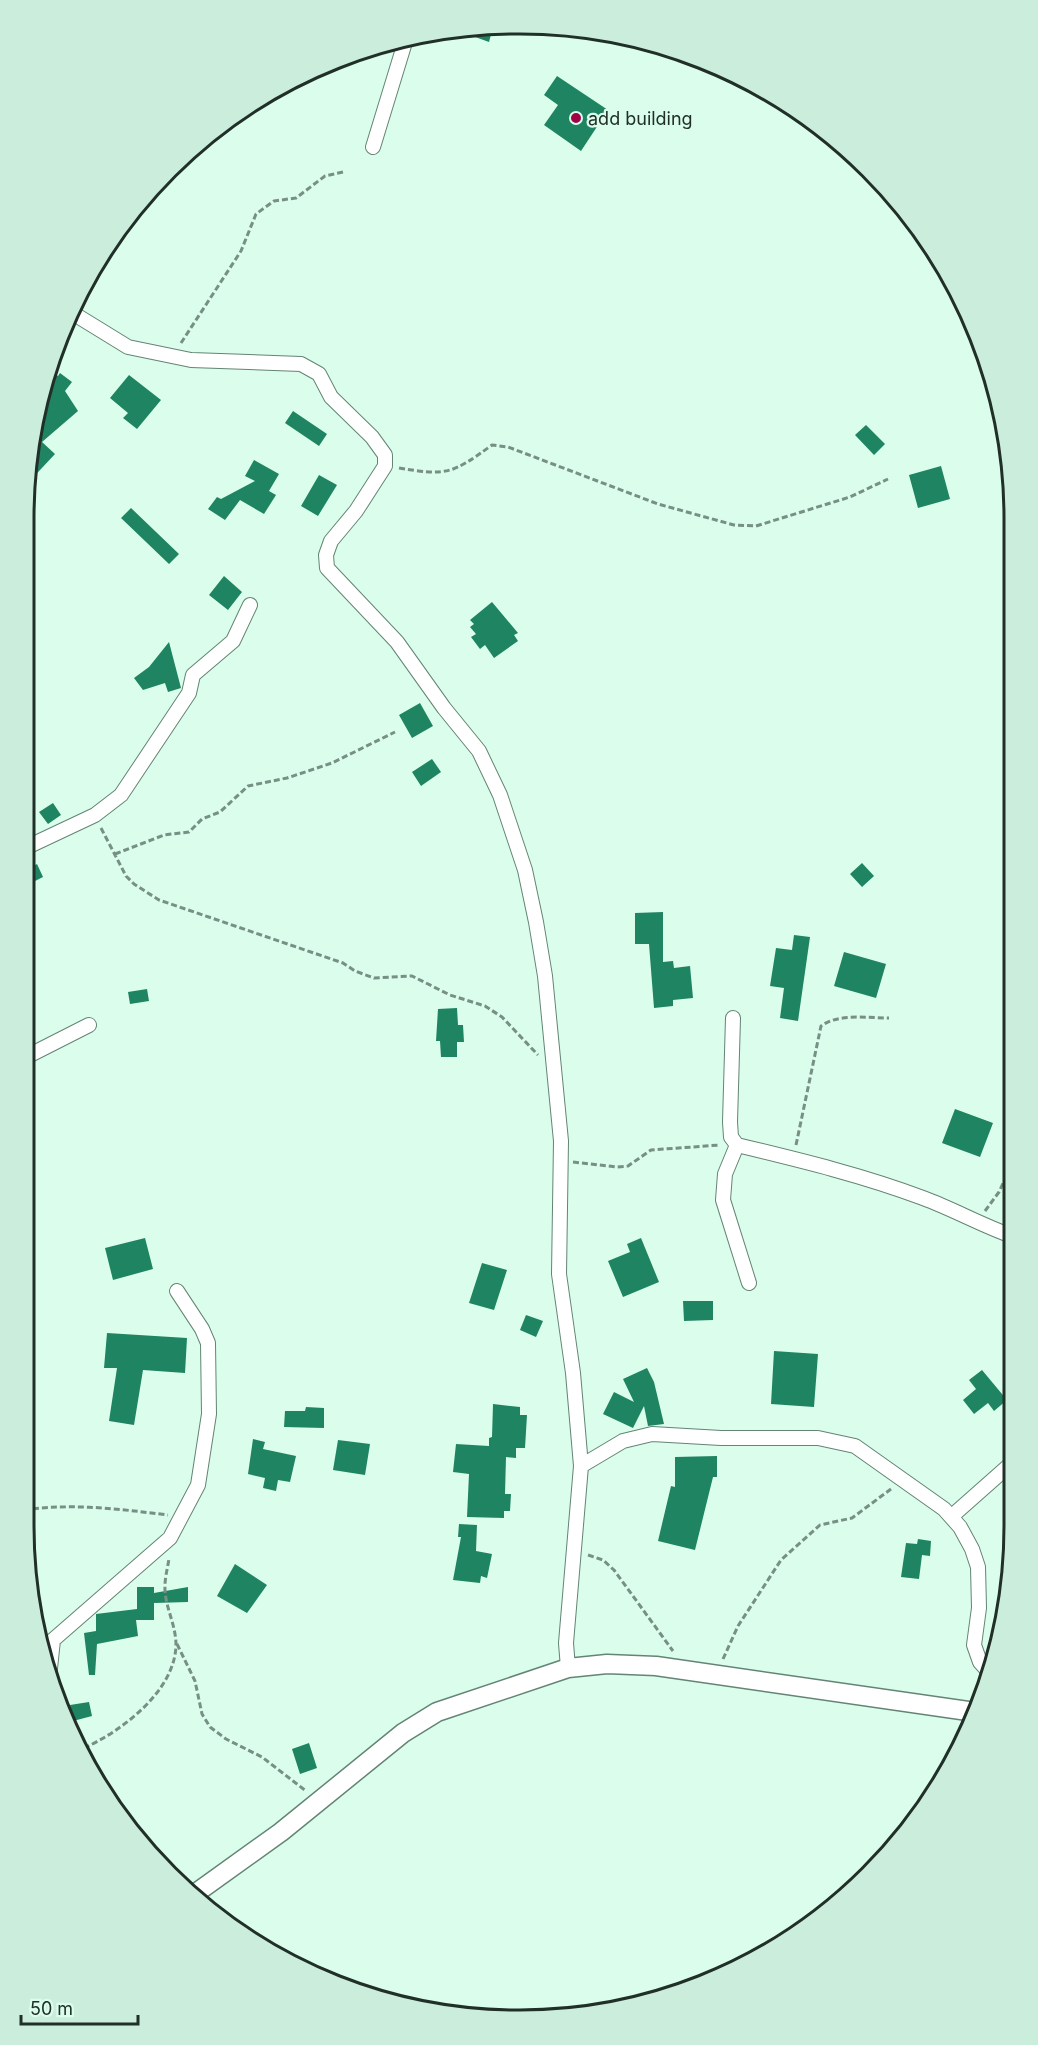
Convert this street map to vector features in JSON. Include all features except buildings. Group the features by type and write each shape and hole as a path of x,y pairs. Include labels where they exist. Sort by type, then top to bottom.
{"street":[{"path":"373,147 403,49"},
{"path":"79,317 128,347 191,360 301,364 320,374 331,397 372,437 385,455 385,466 356,511 331,541 326,555 327,568 398,642 444,708 479,751 500,795 525,870 545,976 561,1141 558,1274 573,1373 581,1466 566,1643 568,1668"},
{"path":"34,844 95,815 126,790 189,693 194,675 233,641 250,605"},
{"path":"733,1018 730,1122 731,1137 737,1144 850,1173 925,1198 976,1223 1004,1233"},
{"path":"34,1053 89,1025"},
{"path":"737,1144 725,1174 723,1200 749,1283"},
{"path":"52,1653 53,1640 170,1538 198,1485 203,1465 210,1383 205,1336 177,1291"},
{"path":"581,1466 623,1441 652,1434 721,1438 818,1438 855,1446 903,1478 952,1516 972,1549 978,1567 979,1608 974,1645 983,1665"},
{"path":"952,1516 1004,1470"},
{"path":"200,1890 320,1802 403,1733 437,1712 568,1668 607,1664 686,1670 967,1711"}],"path":[{"path":"173,356 241,251 256,214 274,201 296,198 325,176 343,172"},
{"path":"385,466 446,473 461,467 492,445 508,447 658,504 709,520 756,526 850,497 888,479"},
{"path":"115,854 164,835 189,832 202,819 220,812 248,786 287,778 332,763 395,732"},
{"path":"95,815 134,884 159,900 343,963 374,978 412,976 450,995 494,1011 553,1072"},
{"path":"792,1158 802,1126 822,1026 828,1021 889,1018"},
{"path":"560,1160 618,1167 628,1166 651,1150 737,1144"},
{"path":"976,1223 999,1192 1004,1181"},
{"path":"717,1674 738,1626 781,1560 820,1525 852,1518 903,1478"},
{"path":"34,1509 59,1505 102,1506 183,1517"},
{"path":"87,1746 104,1739 142,1709 160,1688 175,1658 176,1643 165,1586 170,1538"},
{"path":"574,1553 603,1560 614,1570 686,1670"},
{"path":"176,1643 195,1681 202,1714 210,1727 226,1739 262,1758 320,1802"}],"place":[{"name":"add building","path":"576,118"}]}
